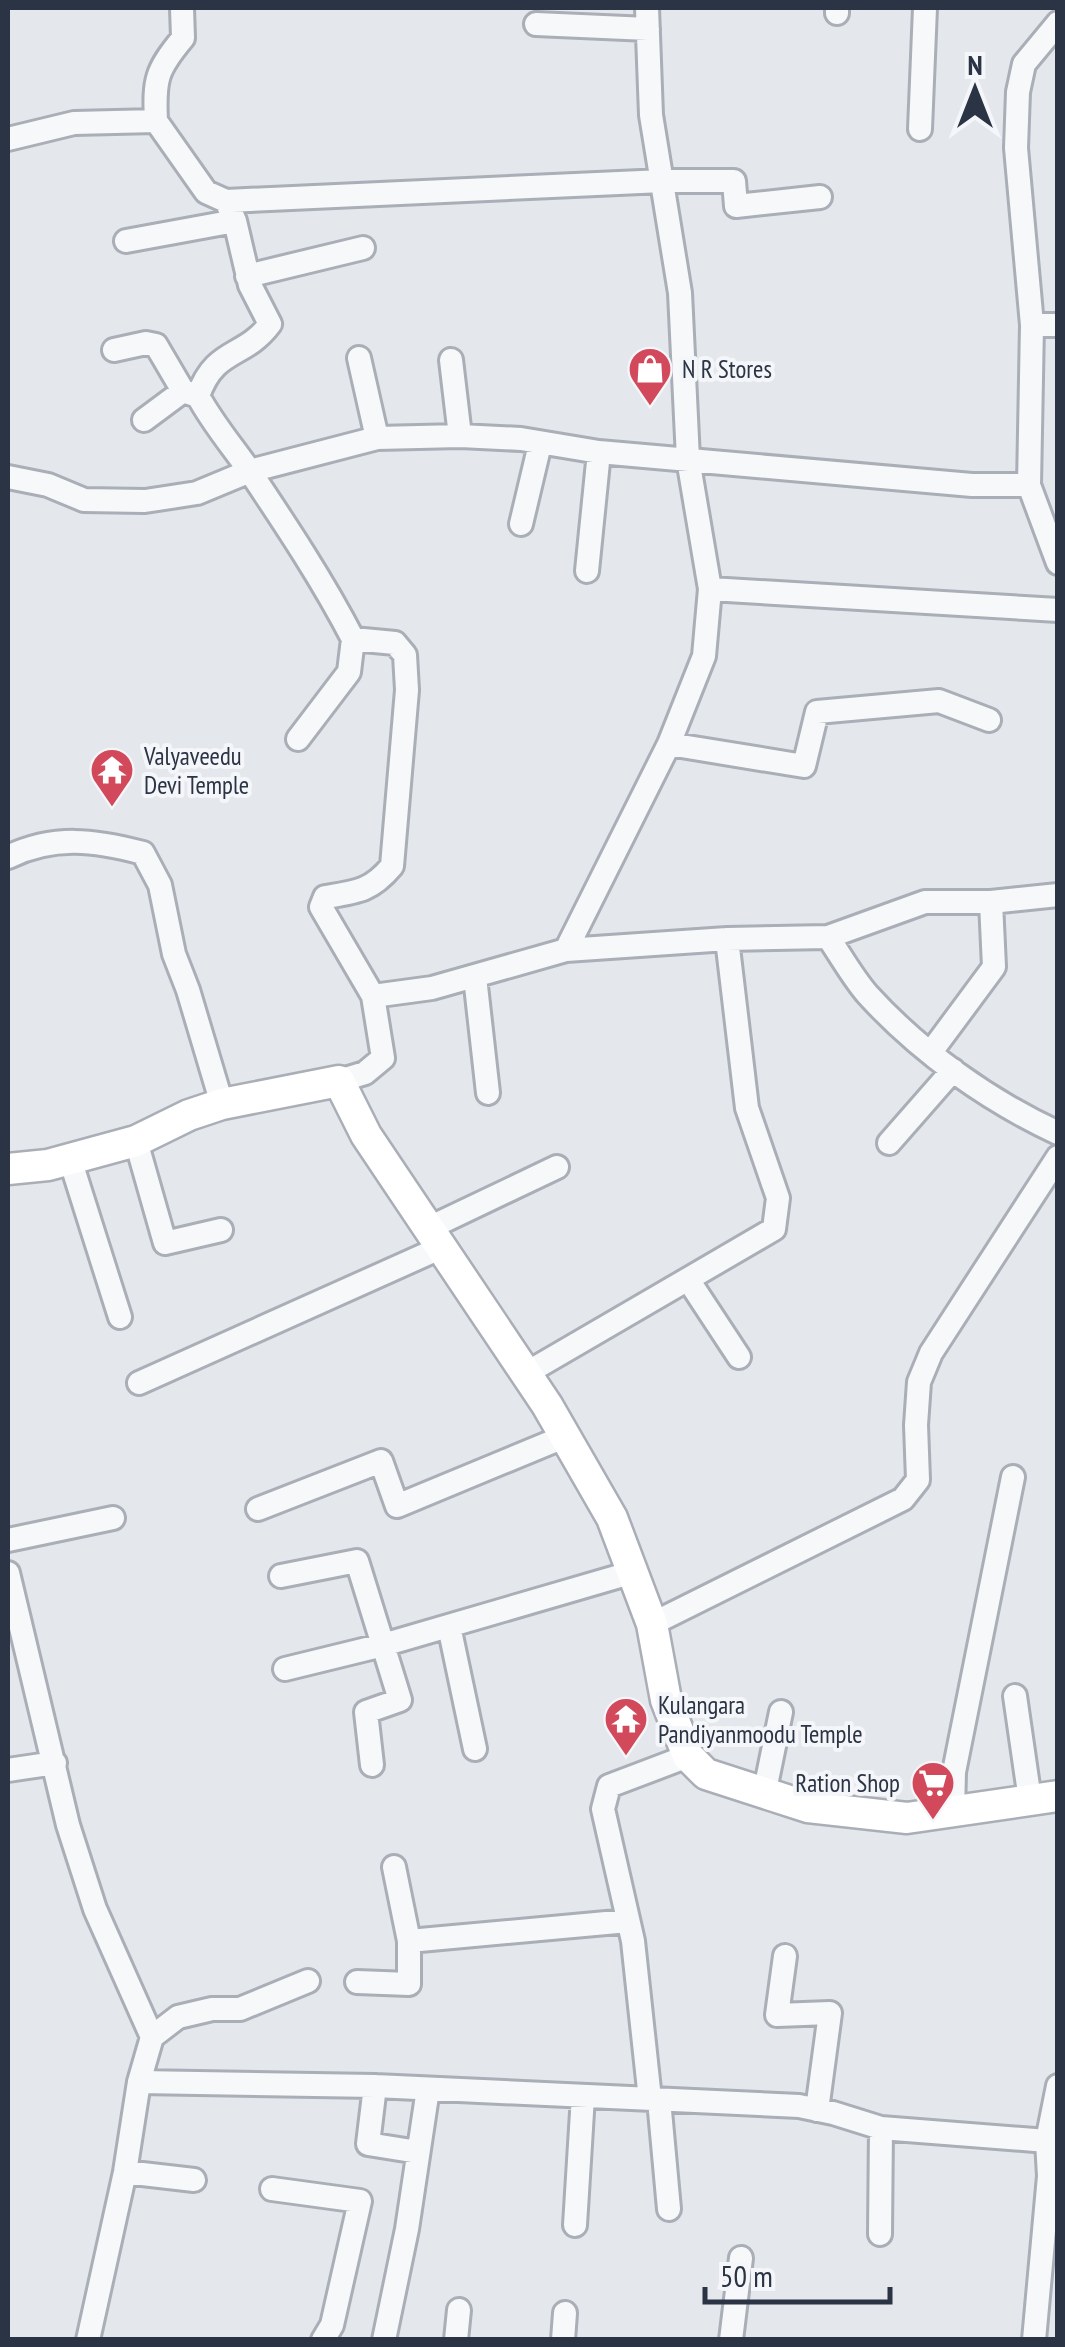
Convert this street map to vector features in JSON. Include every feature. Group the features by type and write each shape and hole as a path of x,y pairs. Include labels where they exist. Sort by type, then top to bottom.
{"street":[{"path":"144,420 190,394 225,355 258,340 270,324 247,276 230,211 206,192 156,122 154,90 158,69 183,38 182,8"},
{"path":"920,129 925,8"},
{"path":"536,24 647,18 651,114 680,293 688,459 710,589 704,656 670,744 566,950"},
{"path":"1058,24 1024,64 1018,92 1016,148 1032,325 1029,485 1058,563"},
{"path":"8,139 74,124 156,122"},
{"path":"126,241 230,211 662,180 734,182 736,206 820,197"},
{"path":"247,276 363,248"},
{"path":"1032,325 1058,325"},
{"path":"114,350 146,342 156,344 250,472 353,638 348,672 298,739"},
{"path":"359,358 378,438"},
{"path":"451,360 460,436"},
{"path":"8,477 48,485 84,500 146,501 196,494 250,472 378,438 460,436 972,485 1029,485"},
{"path":"521,524 540,444"},
{"path":"587,571 599,452"},
{"path":"710,589 1058,610"},
{"path":"8,1168 70,1159 136,1141 189,1114 339,1081 365,1073 383,1058 373,996 321,907 325,897 358,892 378,884 392,866 406,690 405,655 395,643 353,638"},
{"path":"670,744 804,766 817,712 939,700 989,720"},
{"path":"8,857 44,844 74,839 142,853 160,885 174,954 222,1104"},
{"path":"373,996 390,996 475,977 566,950 726,939 828,937 925,902 991,902 1058,894"},
{"path":"931,1052 994,967 991,902"},
{"path":"828,937 868,994 952,1070 1014,1113 1057,1132"},
{"path":"526,1374 774,1229 778,1198 747,1108 726,939"},
{"path":"475,977 488,1093"},
{"path":"889,1143 952,1070"},
{"path":"339,1081 366,1134 566,1436 612,1518 652,1624 666,1700 688,1756 706,1774 808,1807 907,1818 1044,1798 1014,1696"},
{"path":"136,1141 165,1242 221,1230"},
{"path":"652,1624 903,1499 918,1480 919,1382 931,1353 1058,1157"},
{"path":"70,1159 120,1317"},
{"path":"139,1383 434,1238 557,1167"},
{"path":"689,1280 739,1357"},
{"path":"258,1508 381,1461 397,1506 566,1436"},
{"path":"953,1812 954,1772 1012,1477"},
{"path":"8,1540 113,1518"},
{"path":"281,1576 357,1561 400,1700 366,1712 372,1765"},
{"path":"285,1669 383,1645 630,1572"},
{"path":"8,1573 17,1652 55,1762 68,1826 95,1910 152,2037"},
{"path":"449,1626 475,1749"},
{"path":"764,1795 782,1712"},
{"path":"669,2209 628,1921 603,1810 610,1786 688,1756"},
{"path":"8,1770 55,1762"},
{"path":"357,1982 409,1984 409,1941 394,1867"},
{"path":"409,1941 628,1921"},
{"path":"784,1956 777,2015 830,2012 817,2110"},
{"path":"88,2340 125,2172 138,2082 152,2037 178,2017 212,2008 240,2008 308,1981"},
{"path":"138,2082 375,2086 817,2110 881,2128 1047,2142"},
{"path":"375,2086 368,2144 418,2152"},
{"path":"1034,2340 1053,2176 1047,2142 1058,2086"},
{"path":"384,2340 408,2229 428,2089"},
{"path":"574,2225 583,2096"},
{"path":"880,2234 881,2128"},
{"path":"125,2172 194,2180"},
{"path":"272,2189 360,2202 332,2326 324,2340"},
{"path":"731,2340 741,2258"},
{"path":"456,2340 459,2310"},
{"path":"563,2340 565,2313"}],"place":[{"name":"N R Stores","path":"650,407"},
{"name":"Valyaveedu Devi Temple","path":"112,808"},
{"name":"Kulangara Pandiyanmoodu Temple","path":"626,1757"},
{"name":"Ration Shop","path":"933,1821"}]}
